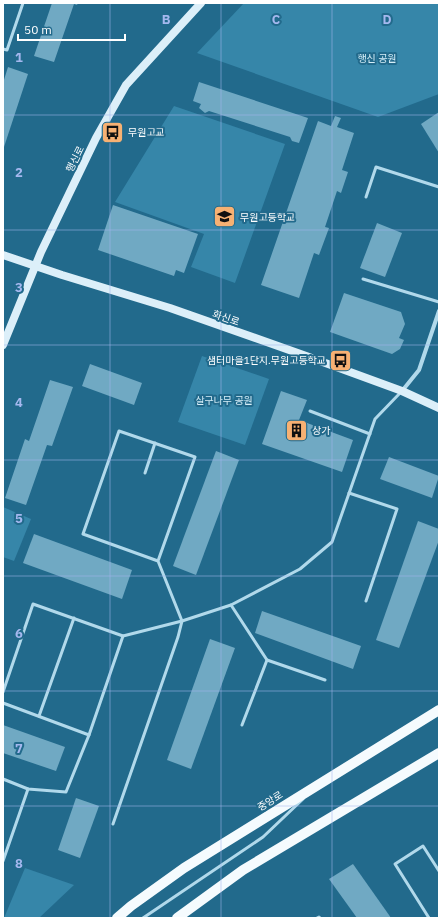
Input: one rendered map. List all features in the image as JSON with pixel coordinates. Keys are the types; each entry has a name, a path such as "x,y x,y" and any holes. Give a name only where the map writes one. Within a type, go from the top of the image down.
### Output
{"main road":[{"name":"행신로","path":"3,346 35,266 96,138 126,86 201,3"},
{"name":"화신로","path":"3,255 170,308 402,391 439,408"},
{"name":"중앙로","path":"117,918 131,906 184,868 439,710"},
{"path":"176,918 243,870 439,752"}],"street":[{"path":"402,391 419,370 439,310"}],"lane":[{"path":"3,49 7,50 23,3"},
{"path":"366,197 376,167 439,187"},
{"path":"363,279 439,302"},
{"path":"3,692 33,604 123,636 182,621 231,605 300,569 332,542 375,418 402,391"},
{"path":"310,411 370,434"},
{"path":"113,824 178,637 182,621 158,562 195,457 119,431 83,534 158,562"},
{"path":"145,474 155,443"},
{"path":"349,493 397,509 366,601"},
{"path":"231,605 267,660 324,680"},
{"path":"39,716 74,618"},
{"path":"3,779 28,789 66,792 89,735 123,636"},
{"path":"242,725 267,660"},
{"path":"3,703 89,735"},
{"path":"143,918 263,837 321,783"},
{"path":"3,861 28,789"},
{"path":"429,918 395,864 423,846 439,871"}],"green space":[{"name":"행신 공원","path":"244,3 439,3 439,94 378,117 197,53"},
{"path":"174,106 285,144 235,283 191,267 204,234 115,202"},
{"name":"살구나무 공원","path":"202,356 269,379 245,445 178,422"},
{"path":"3,507 31,519 14,561 3,557"},
{"path":"25,868 74,885 39,918 4,918"}],"building":[{"path":"52,3 78,3 77,5 74,4 54,62 34,56"},
{"path":"8,67 28,74 3,150 3,83"},
{"path":"199,82 308,118 299,143 292,141 290,137 209,111 205,113 199,108 201,104 193,101"},
{"path":"439,112 439,153 421,124"},
{"path":"335,116 341,118 337,127 354,133 342,170 348,172 341,193 337,191 325,227 329,228 319,255 314,253 299,298 261,285 318,121 331,126"},
{"path":"113,205 198,234 184,273 176,270 174,276 98,250"},
{"path":"377,223 402,233 385,277 360,268"},
{"path":"344,293 401,312 405,324 399,338 404,340 400,349 392,354 330,332"},
{"path":"90,364 142,383 134,405 82,386"},
{"path":"50,380 73,387 52,446 47,445 26,505 5,498 25,439 29,441"},
{"name":"상가","path":"281,391 307,400 299,420 353,440 342,472 262,444"},
{"path":"216,451 239,460 196,575 173,566"},
{"path":"389,457 439,476 432,498 380,479"},
{"path":"418,521 439,529 439,540 399,648 376,640"},
{"path":"34,534 132,570 122,599 23,563"},
{"path":"262,611 361,646 353,669 255,633"},
{"path":"210,639 235,648 191,769 167,760"},
{"path":"3,725 65,747 56,771 3,753"},
{"path":"76,798 99,806 80,858 58,850"},
{"path":"353,864 391,918 357,918 329,879"}],"place":[{"name":"무원고교","path":"112,132"},
{"name":"무원고등학교","path":"224,217"},
{"name":"샘터마을1단지.무원고등학교","path":"341,360"},
{"name":"상가","path":"297,430"}]}
